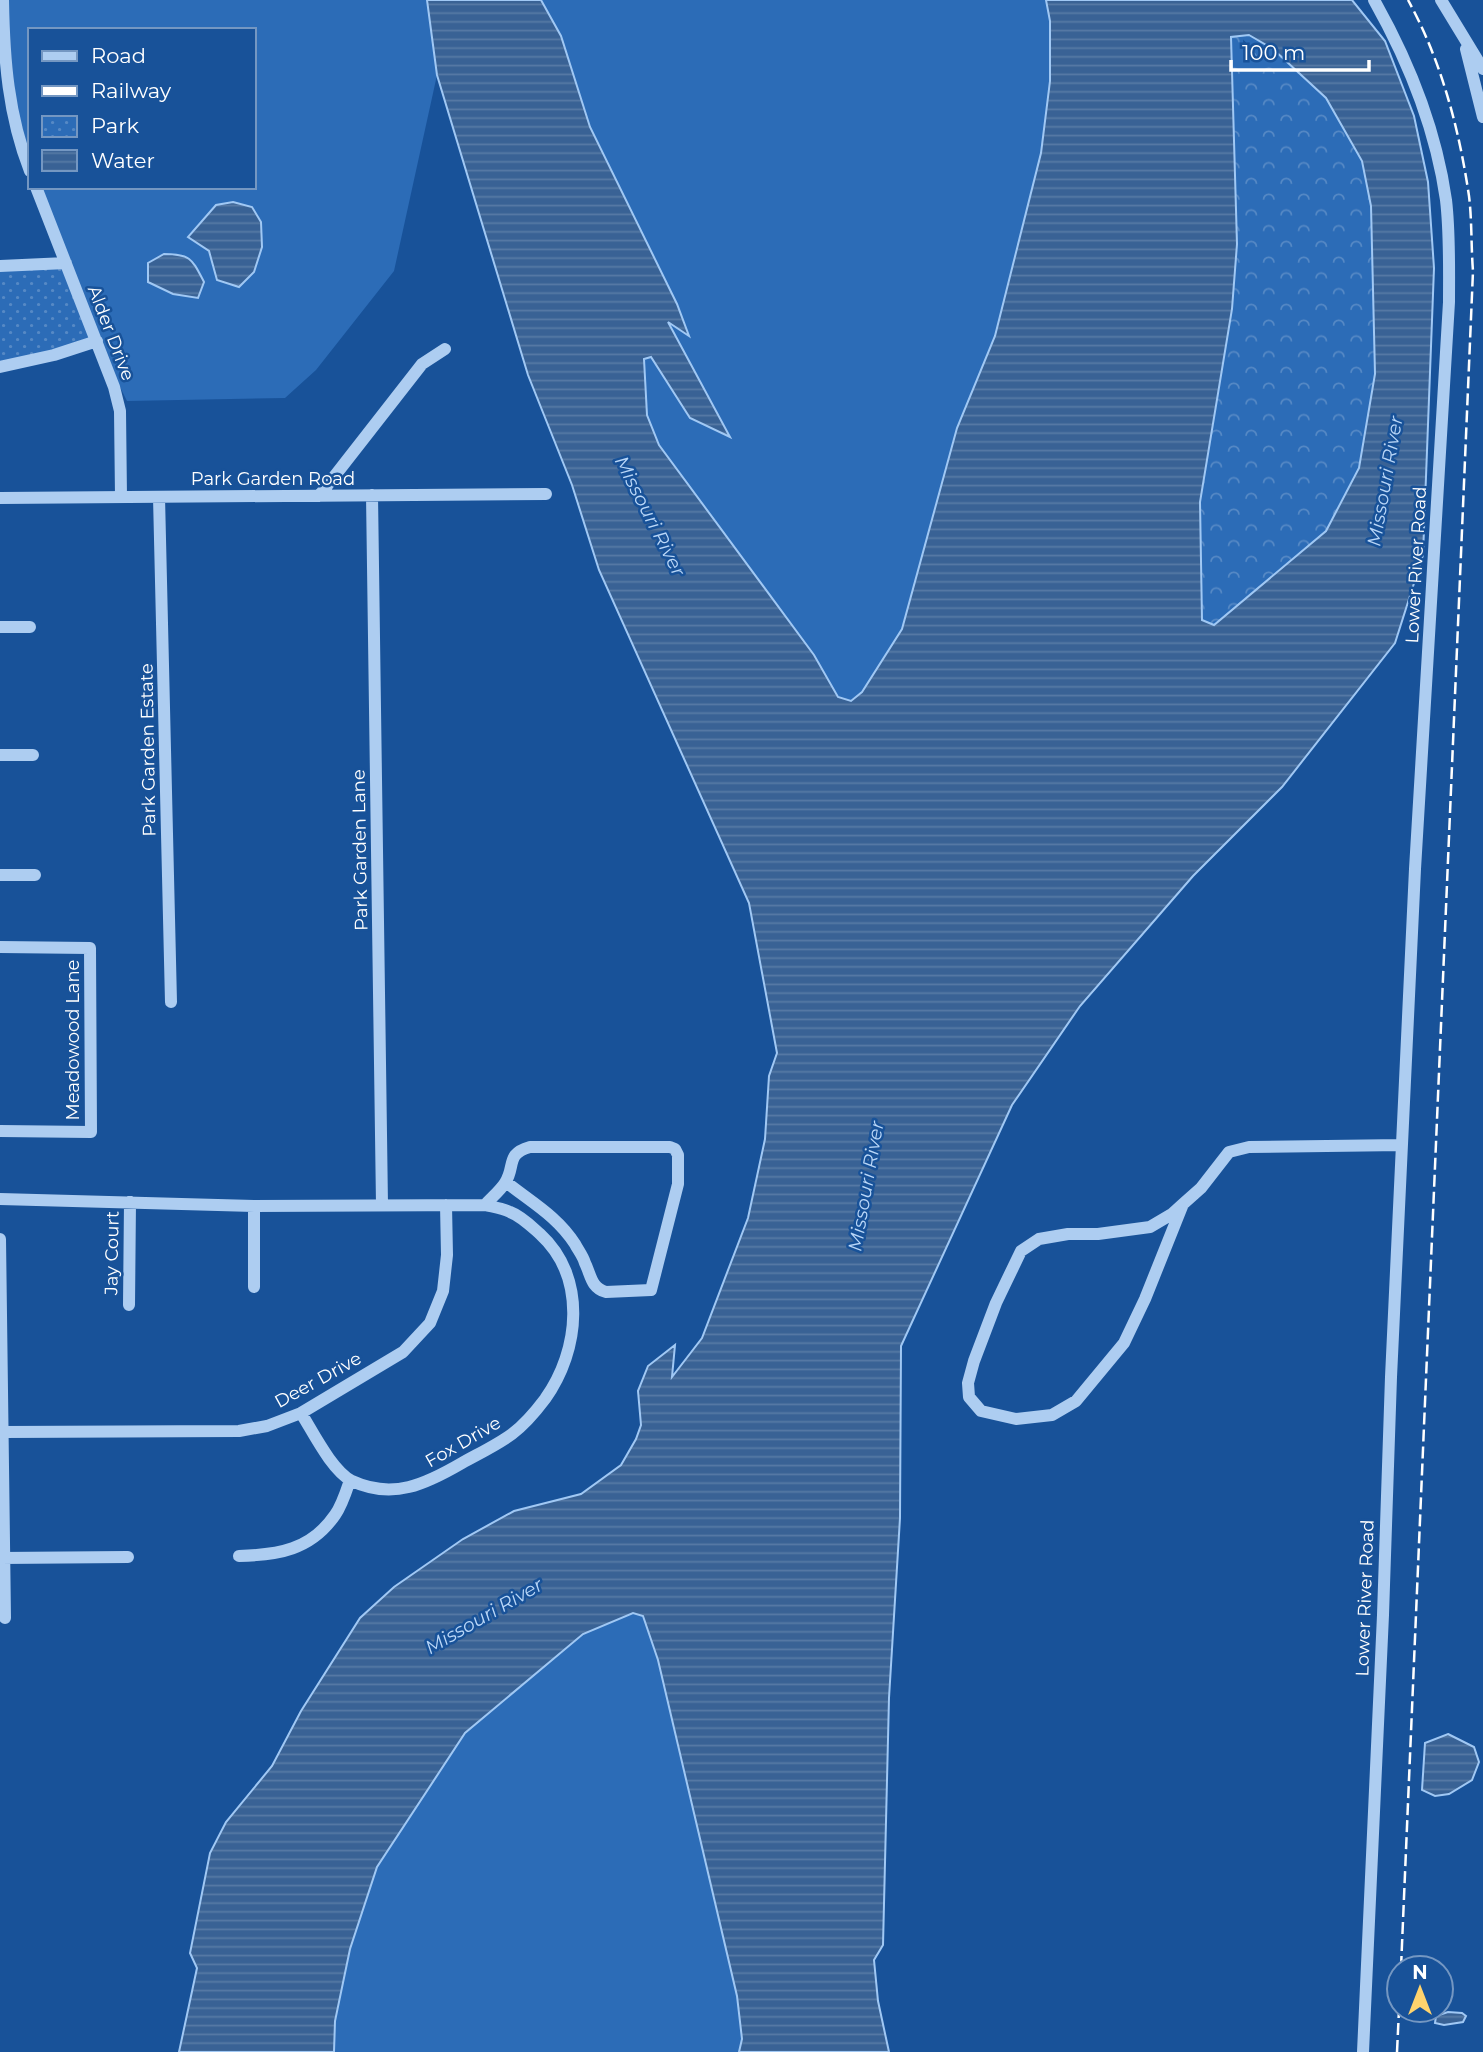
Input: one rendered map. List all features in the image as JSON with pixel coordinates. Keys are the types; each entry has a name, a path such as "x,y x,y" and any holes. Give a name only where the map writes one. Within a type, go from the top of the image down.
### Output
{"street":[{"path":"3,0 12,116 28,165"},
{"name":"Lower River Road","path":"1363,2052 1415,869 1449,302 1449,235 1446,200 1438,163 1419,95 1390,28 1374,0"},
{"path":"1441,0 1483,69"},
{"path":"1465,41 1482,110"},
{"name":"Alder Drive","path":"37,189 114,387 120,411 121,497"},
{"path":"0,266 66,263"},
{"path":"0,367 54,355 97,341"},
{"path":"319,496 422,365 445,349"},
{"name":"Park Garden Road","path":"0,498 546,494"},
{"name":"Park Garden Lane","path":"372,495 383,1205"},
{"name":"Park Garden Estate","path":"159,497 172,1002"},
{"path":"0,627 30,627"},
{"path":"0,755 33,755"},
{"path":"0,875 35,875"},
{"name":"Meadowood Lane","path":"0,947 90,947 91,1105 91,1132 0,1132"},
{"path":"1184,1204 1146,1299 1124,1343 1076,1401 1052,1415 1016,1419 981,1411 969,1397 968,1383 974,1361 996,1303 1021,1251 1039,1239 1150,1227 1172,1214 1201,1188 1229,1152 1249,1147 1402,1145"},
{"path":"485,1205 506,1182 514,1155 521,1149 675,1149 678,1155 678,1184 651,1290 599,1290 579,1251 559,1222 506,1182"},
{"name":"Fox Drive","path":"0,1199 254,1206 485,1205 512,1212 529,1224 552,1245 566,1270 572,1291 574,1315 570,1341 560,1372 545,1398 514,1433 432,1480 404,1489 380,1489 350,1480"},
{"name":"Jay Court","path":"129,1305 130,1202"},
{"name":"Deer Drive","path":"3,1432 240,1431 267,1426 301,1413 403,1352 430,1323 443,1291 447,1255 446,1205"},
{"path":"254,1206 254,1287"},
{"path":"0,1239 2,1558 5,1618"},
{"path":"239,1556 268,1555 296,1549 321,1533 336,1514 350,1480 334,1465 301,1413"},
{"path":"2,1558 128,1557"}],"green space":[{"path":"3,0 427,0 437,75 394,271 316,370 285,398 127,401 97,341 37,189 256,189 256,28 28,28 28,166 22,151"},
{"path":"541,0 1046,0 1050,21 1050,81 1041,153 995,336 957,428 902,630 862,692 851,701 838,697 814,655 659,445 647,415 644,358 651,357 690,418 667,320 688,335 677,304 590,127 561,36"},
{"path":"1249,35 1273,49 1326,98 1362,161 1371,206 1375,374 1359,468 1326,531 1214,625 1202,620 1200,502 1232,309 1237,244 1231,36"},
{"path":"66,263 97,341 0,367 0,266"},
{"path":"633,1613 643,1616 658,1660 737,1996 742,2039 739,2052 334,2052 335,2021 350,1949 377,1867 465,1733 583,1634"}],"water":[{"name":"Missouri River","path":"427,0 541,0 561,36 590,127 677,304 689,336 668,322 730,437 690,418 651,357 644,359 647,415 659,445 814,655 838,697 851,701 862,692 902,629 957,428 995,336 1041,153 1050,81 1050,21 1046,0 1352,0 1385,41 1414,116 1428,182 1434,268 1423,555 1395,643 1282,787 1193,876 1080,1006 1012,1105 901,1346 900,1518 889,1698 883,1945 874,1960 878,2001 889,2052 739,2052 742,2039 737,1996 658,1660 643,1616 633,1613 583,1634 465,1733 377,1867 350,1949 335,2021 334,2052 179,2052 197,1968 190,1953 210,1853 226,1822 272,1766 301,1711 360,1618 394,1587 463,1539 514,1511 581,1494 621,1465 641,1425 638,1391 648,1366 675,1345 672,1377 702,1338 748,1218 765,1139 769,1076 777,1053 749,903 599,570 572,485 528,375 437,75","holes":["1249,35 1273,49 1326,98 1362,161 1371,206 1375,374 1359,468 1326,531 1214,625 1202,620 1200,502 1232,309 1237,244 1231,37"]},
{"path":"233,202 252,207 261,222 262,247 254,272 239,287 217,280 209,251 188,237 216,205"},
{"path":"164,254 190,259 204,282 198,298 173,294 148,282 148,263"},
{"path":"1448,1734 1474,1747 1479,1762 1472,1780 1449,1794 1435,1796 1422,1790 1425,1743"},
{"path":"1455,2012 1466,2016 1463,2022 1455,2023"}],"railway":[{"path":"1402,1954 1473,271 1471,214 1460,145 1439,70 1408,0"},
{"path":"1397,2052 1398,2024"}]}
